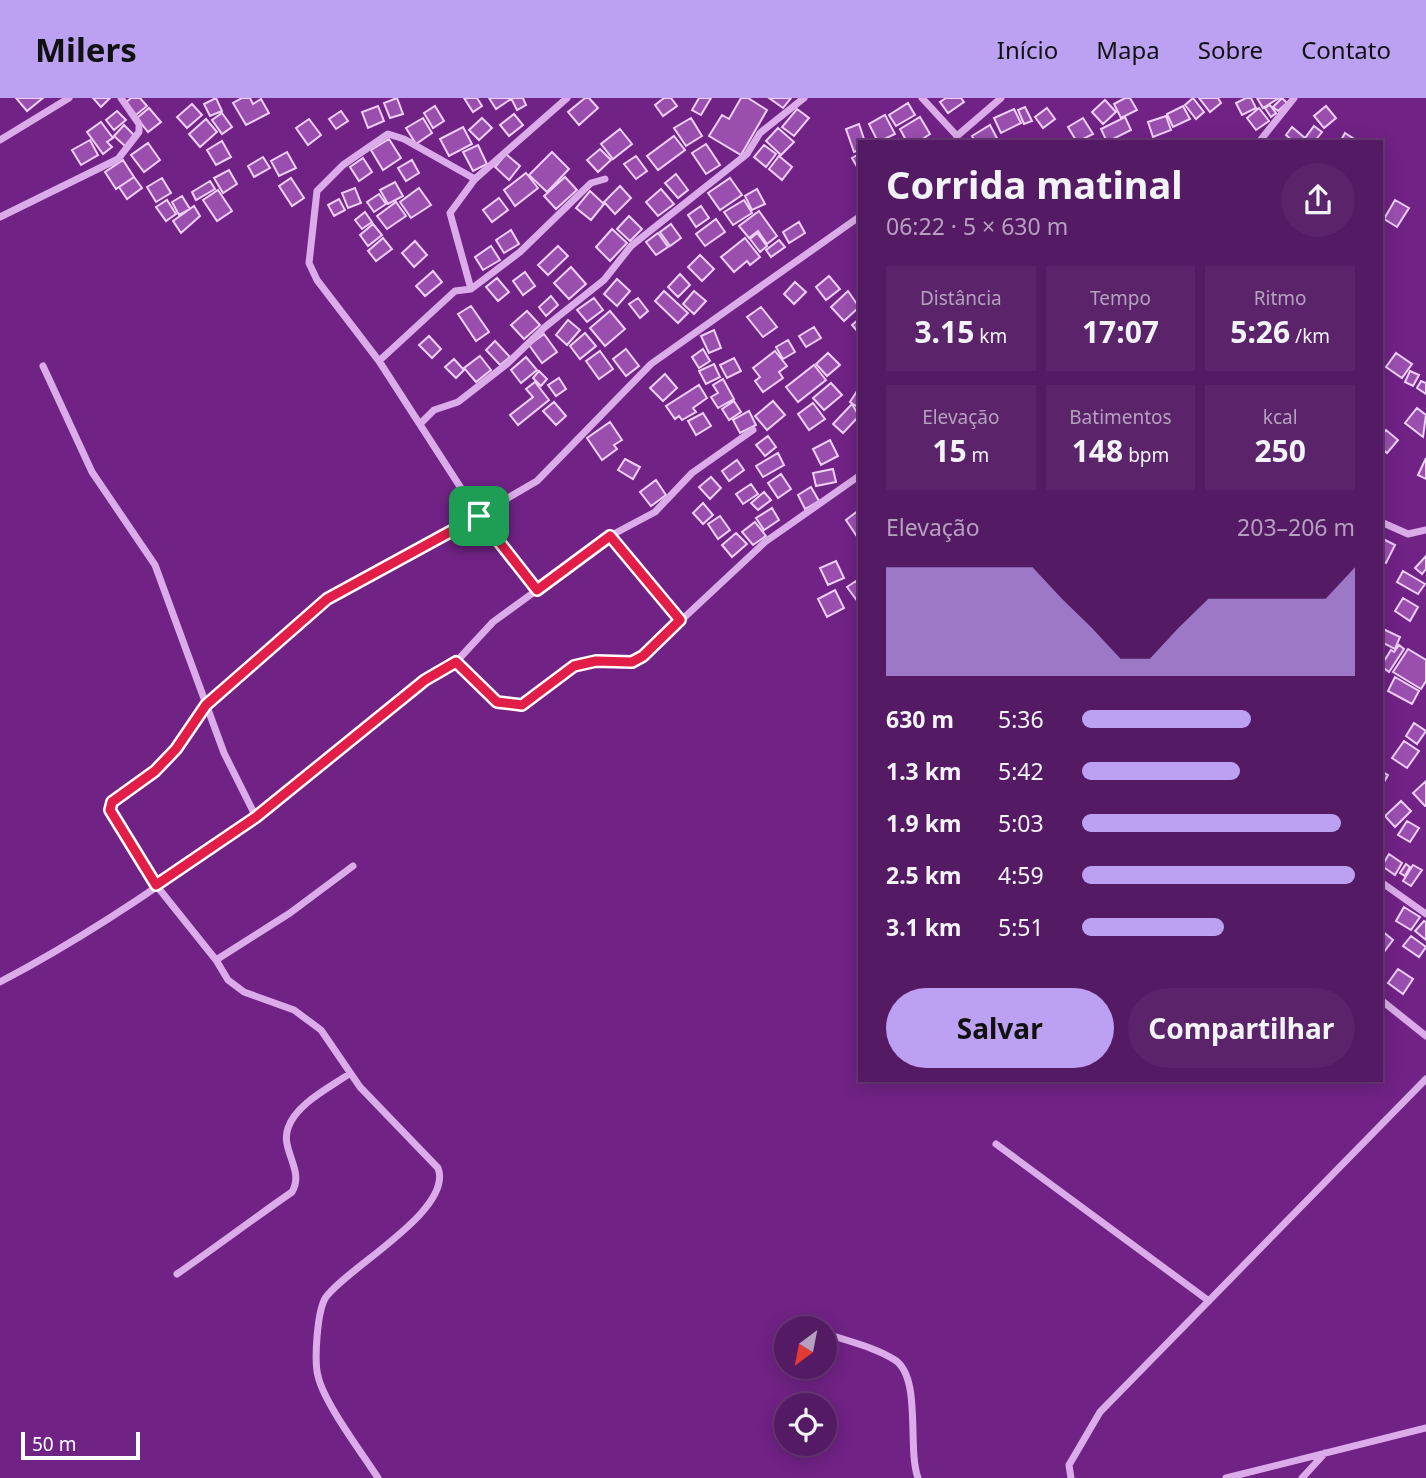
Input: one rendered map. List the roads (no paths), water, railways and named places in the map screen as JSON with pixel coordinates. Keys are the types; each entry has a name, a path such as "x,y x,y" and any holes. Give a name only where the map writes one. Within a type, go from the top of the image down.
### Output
{"street":[{"path":"0,141 68,98"},
{"path":"0,217 118,159 139,132 139,124 121,98"},
{"path":"471,289 450,214 475,179 567,98"},
{"path":"420,424 434,410 458,402 508,363 545,327 604,280 631,246 747,154 760,133 804,98"},
{"path":"922,98 957,139 1001,98"},
{"path":"1261,140 1294,98"},
{"path":"475,179 404,139 388,134 342,165 317,191 309,263 317,280 379,361 479,516 537,590"},
{"path":"379,361 446,298 455,291 471,289 520,252 591,183 605,178"},
{"path":"378,1478 319,1380 317,1352 321,1309 327,1296 405,1229 435,1195 441,1181 438,1168 349,1074 321,1030 306,1017 233,985 156,885 110,805 155,771 176,749 206,705 327,599 479,516 537,481 651,364 858,219"},
{"path":"43,366 92,472 156,565 224,753 256,817"},
{"path":"0,982 156,885 256,817 425,680 456,662 493,622 610,536 655,512 692,473 753,430"},
{"path":"456,662 497,702 522,705 574,666 596,661 632,662 643,656 765,542 858,477"},
{"path":"1383,523 1408,534 1426,530"},
{"path":"610,536 680,620"},
{"path":"216,960 290,913 353,866"},
{"path":"1383,883 1426,914"},
{"path":"1383,1002 1426,1037"},
{"path":"177,1275 235,1234 256,1214 292,1192 297,1174 287,1141 289,1126 310,1102 349,1074"},
{"path":"1071,1478 1069,1465 1100,1412 1426,1079"},
{"path":"996,1144 1209,1301"},
{"path":"837,1338 888,1356 904,1367 911,1388 913,1465 918,1478"},
{"path":"1226,1478 1426,1427"},
{"path":"1302,1478 1326,1452"}]}
